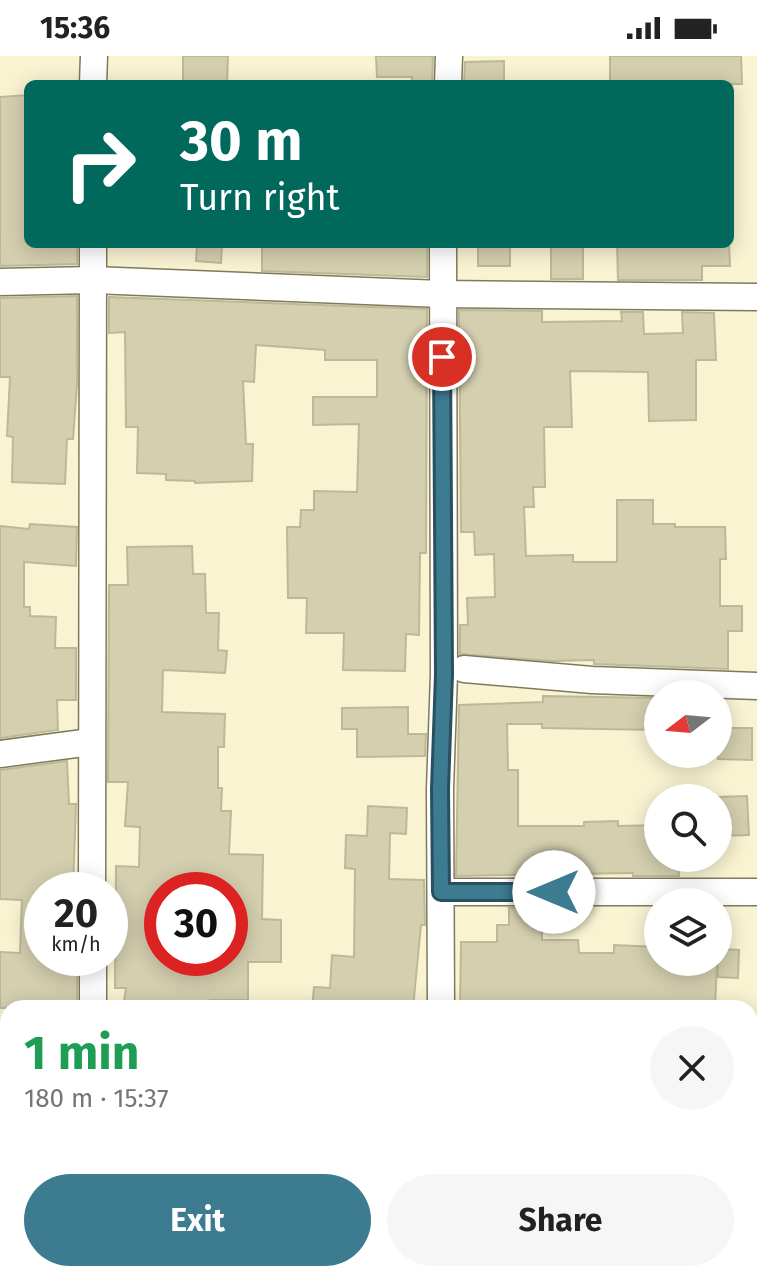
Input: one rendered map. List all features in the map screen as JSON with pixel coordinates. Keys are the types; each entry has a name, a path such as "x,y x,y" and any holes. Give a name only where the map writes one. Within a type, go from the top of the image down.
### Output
{"street":[{"path":"93,80 94,56"},
{"path":"448,80 449,56"},
{"path":"92,872 93,248"},
{"path":"441,1000 443,248"},
{"path":"0,282 93,280 441,294 757,297"},
{"path":"464,669 592,680 757,686"},
{"path":"0,754 91,742"},
{"path":"441,892 757,892"},
{"path":"93,976 93,1000"}],"building":[{"path":"183,56 228,56 227,80 183,80"},
{"path":"376,56 433,56 432,80 377,77"},
{"path":"610,56 741,56 742,84 734,84 734,80 610,80"},
{"path":"504,61 504,80 464,80 465,62"},
{"path":"24,95 24,248 77,248 77,264 0,266 0,97"},
{"path":"197,248 222,248 221,263 196,261"},
{"path":"262,248 427,248 427,277 262,271"},
{"path":"478,248 510,248 510,266 478,266"},
{"path":"551,248 583,248 583,279 551,279"},
{"path":"617,248 729,248 730,266 702,266 702,280 618,280"},
{"path":"77,296 77,384 73,439 67,439 65,484 12,482 13,437 7,436 10,377 0,377 0,298"},
{"path":"109,297 427,309 426,553 420,553 419,635 406,634 405,671 343,670 344,633 306,633 307,598 288,598 287,527 300,527 301,510 314,510 314,491 357,492 359,424 313,425 313,397 377,397 377,360 325,360 325,350 256,345 254,382 243,381 246,444 253,444 252,481 195,483 166,480 166,474 137,473 138,427 126,427 125,332 109,333"},
{"path":"459,310 542,311 542,322 622,321 621,312 643,312 644,334 683,333 682,312 714,313 716,360 696,360 696,420 649,421 648,372 570,371 572,427 544,427 545,487 533,487 534,507 524,507 526,556 573,555 573,562 617,562 617,500 653,500 653,524 725,527 726,559 720,559 720,606 742,606 742,631 728,631 728,669 594,664 594,660 552,661 460,654 460,625 468,625 467,598 495,597 494,554 475,555 474,532 461,532"},
{"path":"30,524 77,527 76,566 24,562 24,607 30,607 30,616 56,617 55,648 76,648 76,700 57,700 58,730 0,738 0,526 29,529"},
{"path":"192,546 193,574 205,574 206,613 219,613 218,650 227,651 225,673 163,670 162,712 225,714 224,747 218,747 218,788 222,788 221,811 231,811 229,854 263,855 262,919 281,920 281,962 248,962 248,872 144,872 144,976 248,976 248,1000 124,1000 126,988 115,988 115,976 128,976 128,872 116,872 116,866 139,867 140,827 125,826 128,782 108,782 109,585 128,585 127,547"},
{"path":"543,696 644,698 644,730 542,728 542,724 507,724 508,770 518,770 518,826 584,826 584,822 618,821 618,826 644,825 644,872 679,872 679,876 633,876 633,873 456,876 459,705 543,702"},
{"path":"408,707 408,734 426,734 425,756 357,757 357,729 342,729 342,708"},
{"path":"732,728 752,728 752,760 732,759"},
{"path":"67,761 69,804 76,804 74,872 24,872 24,976 77,976 77,1000 0,1000 0,952 20,953 22,900 0,899 0,770"},
{"path":"747,796 749,835 732,836 732,797"},
{"path":"368,806 407,808 406,834 390,833 389,879 424,880 425,925 421,925 414,1000 313,1000 314,987 330,988 332,955 354,957 355,869 345,868 346,835 367,836"},
{"path":"509,908 542,908 542,940 578,940 579,953 614,953 614,945 644,946 644,976 716,976 715,1000 460,1000 461,942 497,942 497,925 509,925"},
{"path":"732,950 739,950 738,978 718,977 732,976"}],"route":[{"path":"442,357 444,674 440,789 441,892 554,892"}]}
